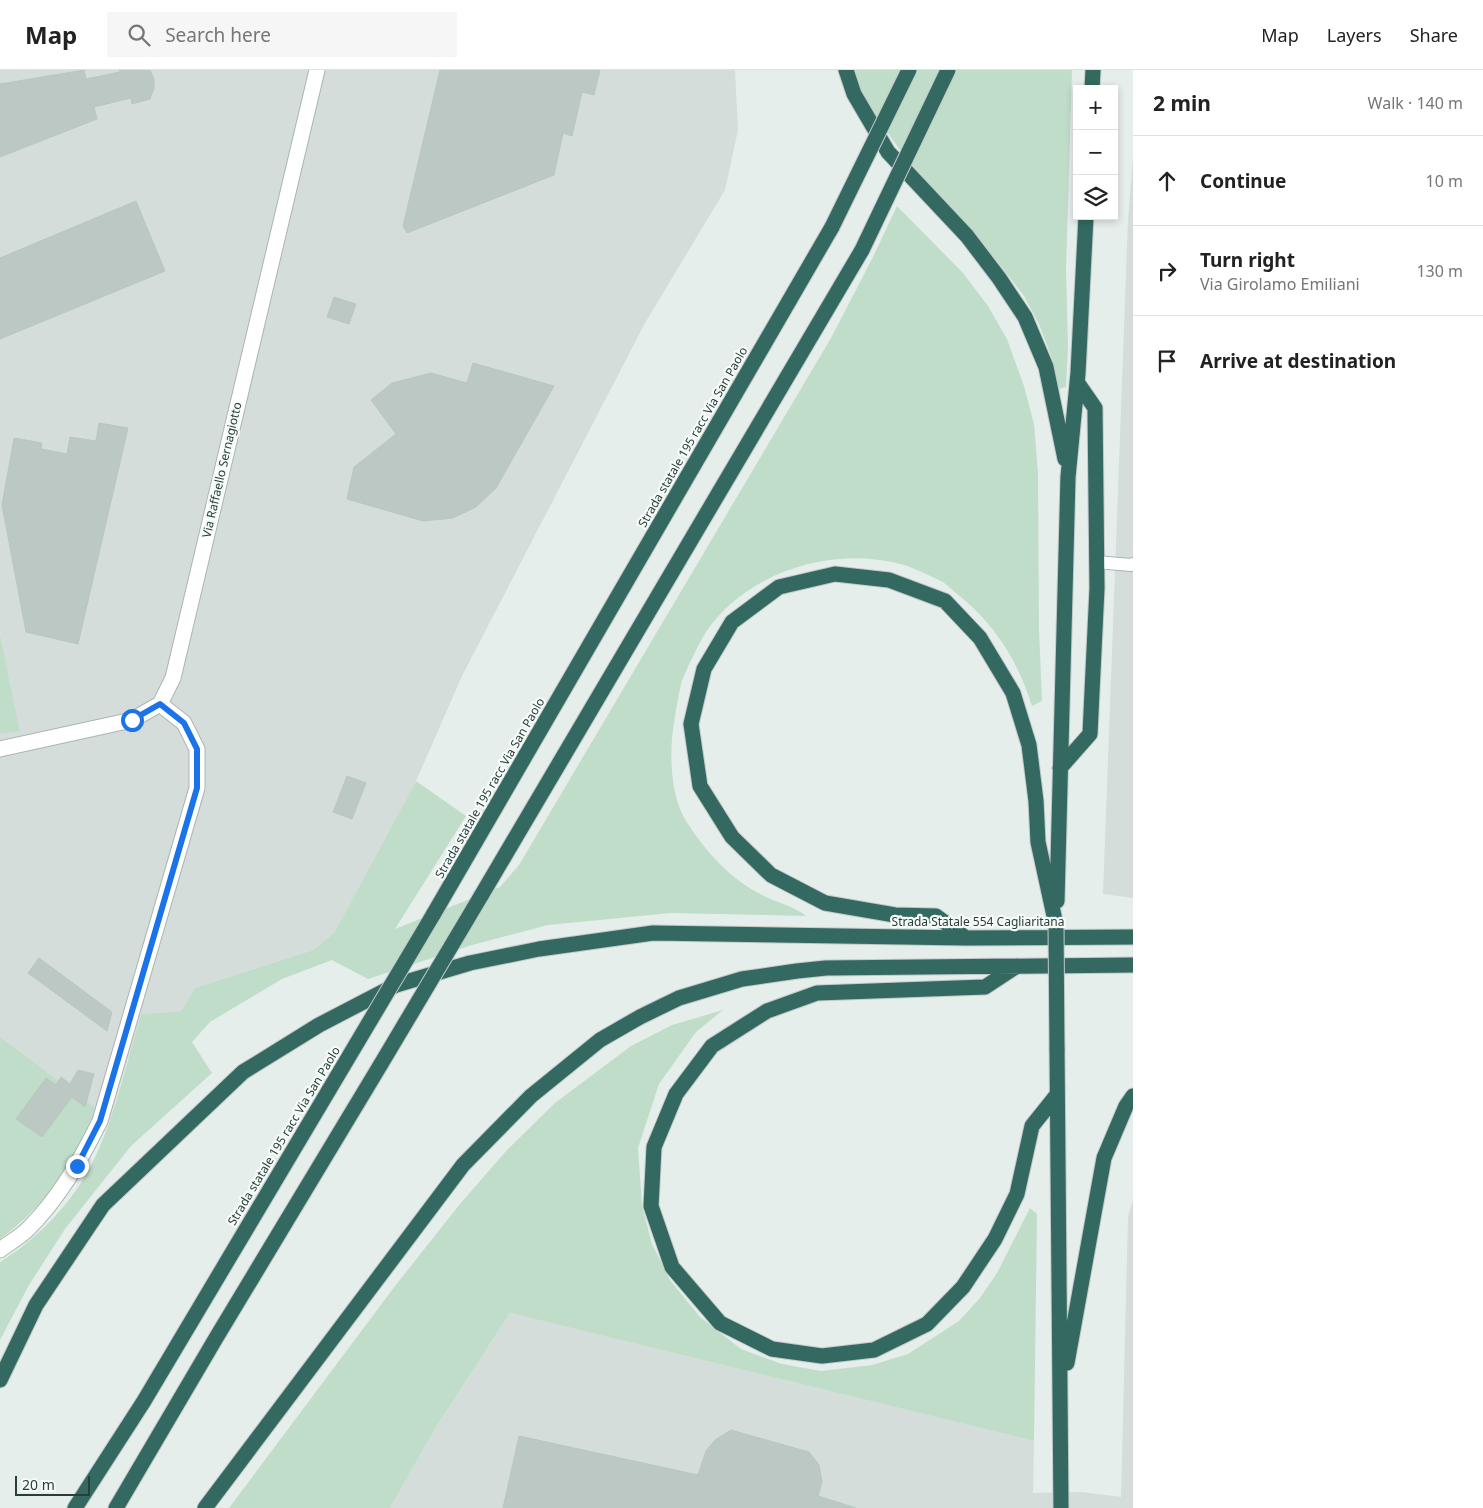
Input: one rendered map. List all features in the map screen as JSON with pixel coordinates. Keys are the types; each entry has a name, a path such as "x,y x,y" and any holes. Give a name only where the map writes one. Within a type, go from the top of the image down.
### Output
{"highway":[{"path":"846,70 854,94 888,152 968,236 1025,317 1046,367 1068,477"},
{"name":"Strada statale 195 racc Via San Paolo","path":"75,1508 149,1392 433,915 832,227 909,70"},
{"path":"116,1508 481,896 862,250 948,70"},
{"path":"1092,85 1093,70"},
{"path":"1061,1508 1056,925 1068,477 1077,382 1086,220"},
{"path":"1060,768 1090,734 1096,562 1095,408 1077,382"},
{"path":"966,938 936,916 895,915 825,903 771,876 732,837 700,786 691,724 704,669 732,622 779,587 835,574 889,580 944,601 980,638 1013,693 1030,745 1038,842 1056,925"},
{"name":"Strada Statale 554 Cagliaritana","path":"0,1380 36,1305 103,1205 243,1072 319,1025 396,985 470,963 539,948 653,933 966,938 1133,937"},
{"path":"205,1508 463,1165 531,1096 600,1040 640,1017 680,998 742,979 796,970 826,968 1133,965"},
{"path":"1017,966 984,987 817,993 767,1011 712,1046 676,1094 654,1147 651,1206 672,1267 720,1323 772,1349 822,1356 874,1350 927,1324 963,1287 995,1239 1017,1194 1032,1126 1056,1096"},
{"path":"1061,1396 1104,1158 1126,1106 1133,1096"}],"street":[{"name":"Via Raffaello Sernagiotto","path":"160,704 173,678 317,70"},
{"path":"0,749 132,720 160,704 184,723 197,749 197,788 100,1121 77,1166 52,1202 26,1230 0,1250"}],"lane":[{"path":"1096,562 1132,566"}],"shaded area":[{"path":"0,70 735,70 738,130 725,190 645,323 462,676 416,781 334,933 313,950 195,988 181,1011 141,1014 110,1120 0,1037 0,734 20,731 0,634"},
{"path":"1133,157 1133,898 1103,894 1128,220"},
{"path":"1133,1199 1133,1508 390,1508 436,1427 510,1313 1034,1441 1033,1493 1082,1492 1121,1497 1128,1217"}],"green space":[{"path":"852,70 1072,70 1066,270 1068,346 1066,387 1059,389 1050,353 1039,324 1024,296 997,261 921,179 864,100"},
{"path":"897,206 963,273 988,306 1007,339 1024,386 1034,424 1038,473 1039,629 1042,701 1032,706 1020,675 1005,646 974,608 943,582 904,565 877,560 849,558 822,561 794,568 769,579 745,593 724,611 706,632 681,684 672,734 671,760 674,786 686,821 702,844 720,864 752,889 806,916 671,913 548,925 472,945 368,979 332,960 282,979 210,1022 192,1042 212,1073 131,1146 65,1229 29,1285 0,1340 0,1262 13,1254 49,1223 70,1199 87,1173 112,1116 141,1014 181,1011 195,988 313,950 334,933 416,781 466,816 395,929 500,887 519,865 831,338"},
{"path":"0,634 20,731 0,734"},
{"path":"723,1010 696,1032 659,1084 638,1148 642,1206 652,1244 670,1280 700,1317 741,1349 782,1364 821,1371 872,1365 908,1354 959,1321 980,1298 997,1273 1030,1208 1037,1214 1034,1441 510,1313 436,1427 390,1508 229,1508 395,1286 460,1204 507,1150 555,1103 631,1046 672,1025"},
{"path":"0,1037 95,1108 80,1146 58,1181 31,1213 0,1239"}],"building":[{"path":"84,70 86,79 120,72 119,70 150,70 154,79 154,88 150,99 132,104 131,98 94,107 97,119 0,157 0,84"},
{"path":"440,70 600,70 594,95 582,92 572,136 563,133 554,175 407,233 403,226"},
{"path":"136,201 165,271 0,339 0,258"},
{"path":"334,297 356,304 349,324 327,317"},
{"path":"473,363 554,386 496,488 476,507 453,518 423,521 347,499 354,467 396,434 371,400 392,383 431,373 467,383"},
{"path":"99,423 128,428 78,644 26,632 2,505 14,438 42,443 41,449 67,454 70,437 96,441"},
{"path":"347,776 366,783 352,819 333,812"},
{"path":"39,958 112,1012 107,1031 28,973"},
{"path":"78,1070 94,1074 85,1107 72,1097 42,1137 16,1119 46,1078 56,1085 61,1077 70,1084"},
{"path":"731,1430 809,1452 819,1465 822,1482 818,1496 856,1508 503,1508 519,1436 698,1475 706,1451 715,1440"}],"route":[{"path":"77,1166 100,1121 197,788 197,749 184,723 160,704 132,720"}]}
